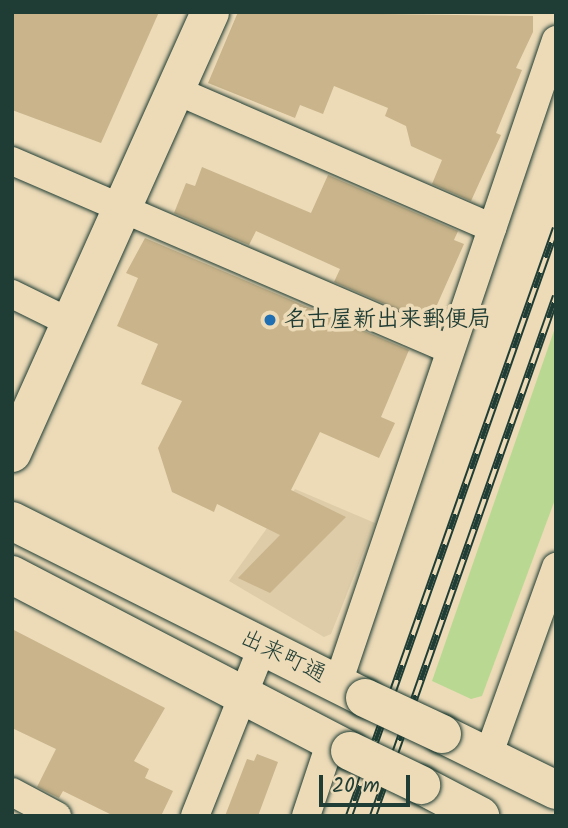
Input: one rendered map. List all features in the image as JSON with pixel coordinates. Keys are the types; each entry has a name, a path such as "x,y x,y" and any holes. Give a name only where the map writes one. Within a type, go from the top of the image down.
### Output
{"main road":[{"path":"12,453 210,12"},
{"name":"出来町通","path":"12,521 262,648 556,790"},
{"path":"12,575 243,692 469,813"}],"street":[{"path":"352,690 450,350 556,40"},
{"path":"175,90 492,228"},
{"path":"12,161 450,350"},
{"path":"12,293 71,323"},
{"path":"488,756 556,567"},
{"path":"195,816 262,648"},
{"path":"306,816 341,746"},
{"path":"12,792 57,816"}],"shaded area":[{"path":"295,489 375,523 331,634 324,637 229,581"}],"green space":[{"path":"556,325 556,497 482,696 471,699 432,681"}],"building":[{"path":"12,12 159,12 101,143 12,110"},
{"path":"238,12 533,16 533,32 516,68 522,70 496,133 501,135 471,201 432,184 442,160 411,146 406,126 385,116 388,108 334,86 323,114 300,105 295,118 208,83"},
{"path":"202,167 311,213 328,175 458,231 454,240 464,244 429,323 334,282 340,269 256,231 249,245 174,213 186,183 195,186"},
{"path":"145,238 409,350 381,417 395,423 379,458 320,432 291,490 346,517 270,593 238,578 280,535 217,504 214,512 172,492 158,448 182,401 141,384 158,344 117,326 138,278 126,273"},
{"path":"12,629 165,708 134,761 149,769 145,778 173,791 161,816 114,816 63,791 59,798 37,787 56,749 12,728"},
{"path":"257,754 278,762 258,816 225,816 247,759 254,761"}],"railway":[{"path":"349,816 556,228"},
{"path":"373,816 556,296"}],"place":[{"name":"名古屋新出来郵便局","path":"270,320"}]}
